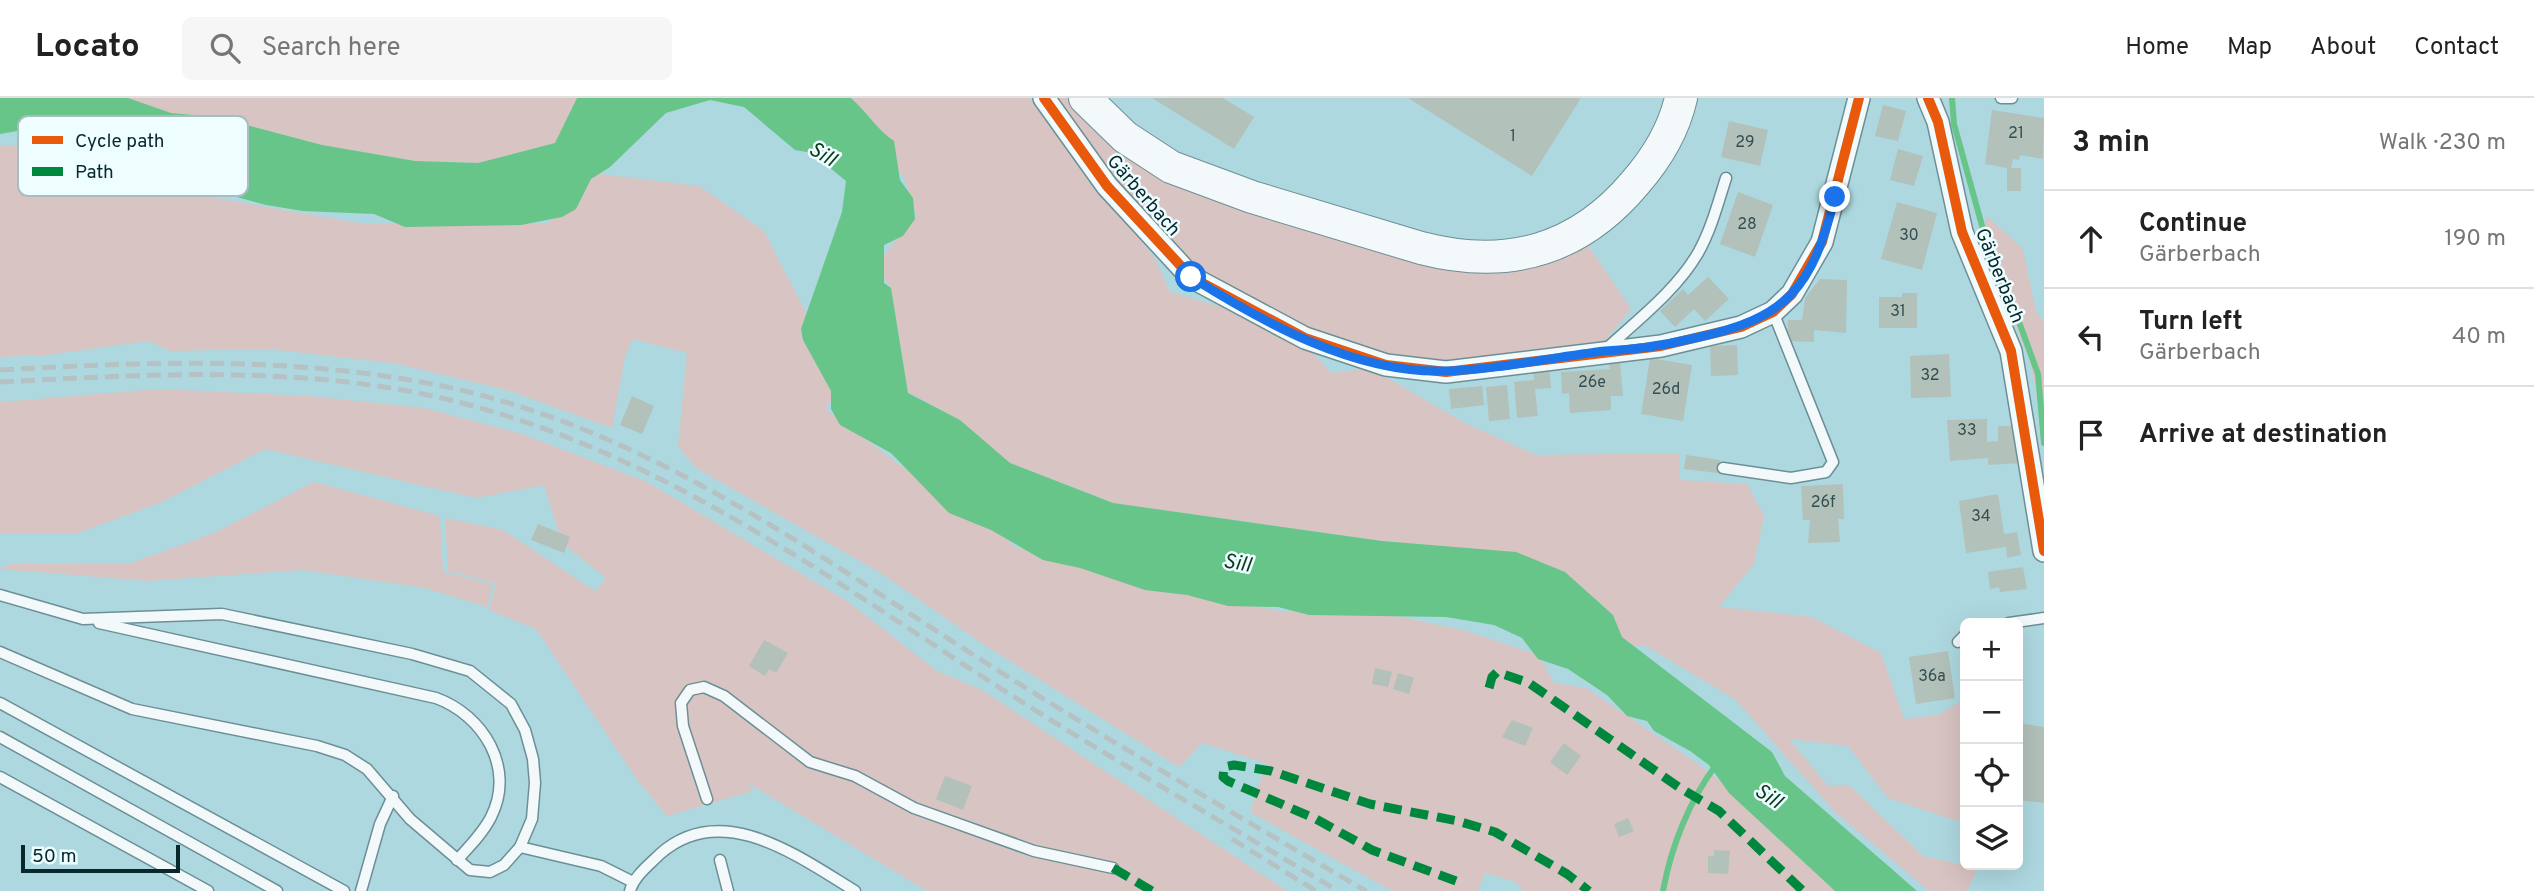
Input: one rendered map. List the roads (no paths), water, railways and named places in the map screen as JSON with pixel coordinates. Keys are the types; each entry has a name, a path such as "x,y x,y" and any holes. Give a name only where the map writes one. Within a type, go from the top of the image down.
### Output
{"main road":[{"path":"1085,98 1107,122 1137,146 1171,167 1201,180 1432,251 1494,257 1543,248 1592,225 1644,173 1665,140 1681,98"}],"street":[{"name":"Gärberbach","path":"1044,98 1107,186 1191,277 1305,338 1386,365 1446,372 1661,346 1719,333 1773,312 1791,294 1822,242 1859,98"},
{"name":"Gärberbach","path":"1928,98 1938,122 1962,232 2011,351 2044,551"}],"lane":[{"path":"2001,98 2012,98"},
{"path":"1605,351 1678,280 1697,254 1711,226 1726,178"},
{"path":"1723,468 1791,478 1826,472 1833,462 1773,312"},
{"path":"0,595 83,620 436,698 458,707 483,731 494,753 499,780 492,815 457,860"},
{"path":"0,652 132,709 335,751 367,769 393,796 410,819 470,870 490,872 504,865 520,847 532,819 535,801 530,744 511,704 470,671 412,654 222,614 83,620"},
{"path":"2023,621 2044,618"},
{"path":"706,799 683,726 681,704 690,690 704,687 724,696 810,762 855,776 914,808 1009,842 1113,868"},
{"path":"0,703 344,891"},
{"path":"0,737 277,891"},
{"path":"0,777 208,891"},
{"path":"362,891 380,824 393,796"},
{"path":"520,847 601,866 631,887 675,844 701,833 720,830 751,836 777,846 855,891"},
{"path":"720,860 728,891"}],"water":[{"path":"0,98 128,98 171,113 205,116 18,116 18,131 0,134"},
{"name":"Sill","path":"577,98 851,98 894,141 900,180 913,198 915,219 903,236 884,245 884,283 891,288 908,393 960,420 1010,463 1113,503 1382,541 1516,552 1565,572 1613,615 1622,637 1772,752 1785,776 1917,891 1835,891 1729,793 1709,765 1654,731 1647,721 1627,716 1607,695 1568,669 1538,659 1522,638 1494,625 1446,617 1309,615 1278,607 1228,606 1187,595 1145,590 1080,568 1043,560 991,530 949,513 891,453 840,425 831,409 831,391 803,340 801,329 842,212 846,181 812,153 795,150 744,107 710,100 666,113 610,167 591,179 576,209 562,217 521,225 405,227 374,214 303,211 233,196 248,196 248,125 322,145 415,161 478,163 555,143"}],"waterway":[{"path":"1952,98 1954,124 1992,262 2018,319 2038,374 2044,443"},
{"path":"1663,891 1682,825 1697,794 1716,765"}],"railway":[{"path":"0,370 178,363 356,372 473,393 541,414 607,439 671,469 733,503 1069,715 1366,891"},
{"path":"0,382 155,375 310,378 413,392 502,414 586,445 666,482 744,524 1046,717 1338,891"},
{"path":"1232,839 1316,891"}]}
